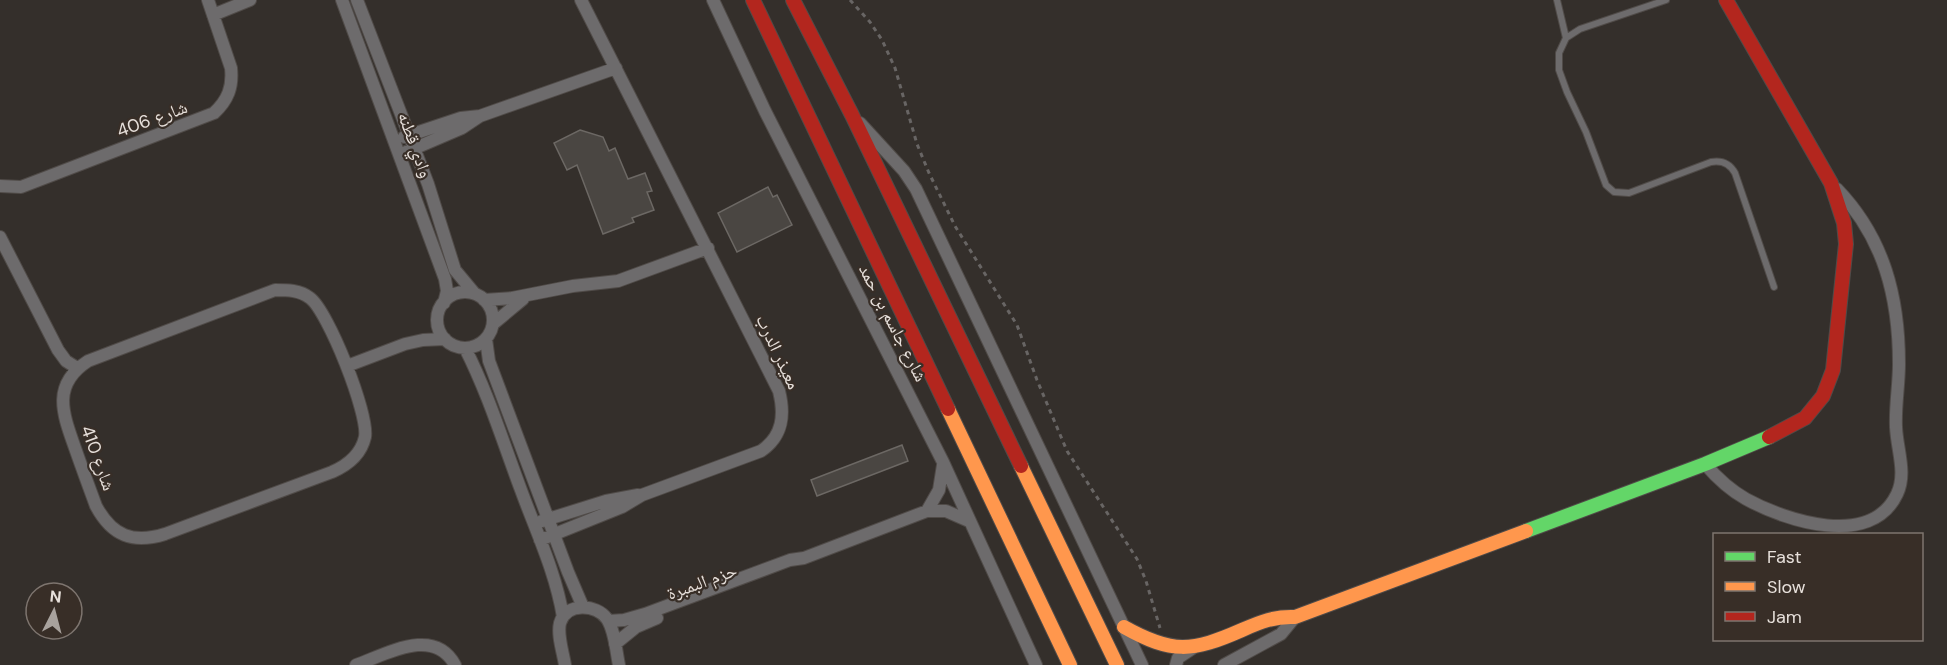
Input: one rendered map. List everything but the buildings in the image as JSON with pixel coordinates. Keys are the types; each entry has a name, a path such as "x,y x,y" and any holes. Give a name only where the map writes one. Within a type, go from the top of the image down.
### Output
{"main road":[{"name":"شارع جاسم بن حمد","path":"753,0 1070,665"},
{"path":"794,0 852,115 1117,665"},
{"path":"1124,627 1141,638 1161,646 1193,648 1213,643 1272,617 1295,616 1705,464 1794,426 1815,408 1829,384 1833,370 1846,244 1842,213 1831,183 1726,0"}],"street":[{"name":"شارع 406","path":"0,186 21,187 214,113 230,93 232,76 208,0"},
{"path":"213,15 250,0"},
{"name":"وادي قطنه","path":"342,0 445,279 447,291 444,303"},
{"name":"وادي قطنه","path":"357,0 428,184 455,270 480,297"},
{"name":"معيذر الدرب","path":"540,540 616,510 642,495 761,451 777,436 781,426 783,406 779,390 581,0"},
{"name":"شارع جاسم بن حمد","path":"713,0 765,111 943,462 1036,665"},
{"path":"395,140 461,118 480,116 616,69"},
{"path":"852,115 897,162 916,189 1142,665"},
{"path":"400,154 462,128 480,116"},
{"path":"1705,464 1723,483 1745,499 1788,517 1821,524 1855,526 1865,523 1883,512 1896,495 1900,486 1902,467 1896,428 1899,346 1889,280 1873,237 1847,200 1831,183"},
{"path":"0,237 58,350 66,361 76,368"},
{"path":"486,339 472,347 465,348 454,346 445,339 438,323 440,309 448,298 461,293 480,297 526,296 573,286 618,281 708,248"},
{"name":"شارع 410","path":"275,290 288,290 310,298 319,308 347,366 366,426 363,443 353,459 344,467 332,472 152,538 138,539 124,536 103,519 96,506 64,417 64,390 68,378 76,368 88,361 275,290"},
{"path":"526,296 493,324 486,339 489,361 568,573 583,607"},
{"path":"480,297 492,311 493,324"},
{"path":"405,344 438,323"},
{"path":"347,366 405,344 445,339"},
{"path":"465,348 479,378 540,540 556,586 563,617"},
{"path":"943,462 939,490 927,510 946,511 969,521"},
{"name":"معيذر الدرب","path":"534,524 617,498 642,495"},
{"name":"حزم البمبرة","path":"609,621 665,611 794,567 804,558 927,510"},
{"path":"565,665 559,627 563,617 583,607 598,610 609,621 619,665"},
{"name":"حزم البمبرة","path":"615,644 636,627 665,611"},
{"path":"1224,665 1281,634 1295,616"},
{"path":"356,665 415,644 437,647 446,653 455,665"},
{"path":"1176,665 1178,658 1193,648"}],"lane":[{"path":"1557,0 1566,38"},
{"path":"1666,0 1580,29 1566,38 1559,53 1559,70 1567,92 1610,189 1614,192 1624,194 1711,162 1725,163 1735,173 1774,288"}],"path":[{"path":"850,0 870,22 891,58 928,173 955,226 1017,325 1067,451 1137,559 1161,629 1161,646"}],"traffic: fast":[{"path":"1526,531 1705,464 1769,437"}],"traffic: slow":[{"path":"948,409 1070,665"},
{"path":"1021,466 1117,665"},
{"path":"1124,627 1169,646 1182,647 1209,643 1268,620 1295,617 1526,531"}],"traffic: jam":[{"path":"753,0 948,409"},
{"path":"793,0 852,115 1021,466"},
{"path":"1726,0 1831,183 1844,223 1846,244 1833,370 1823,396 1805,418 1769,437"}]}
